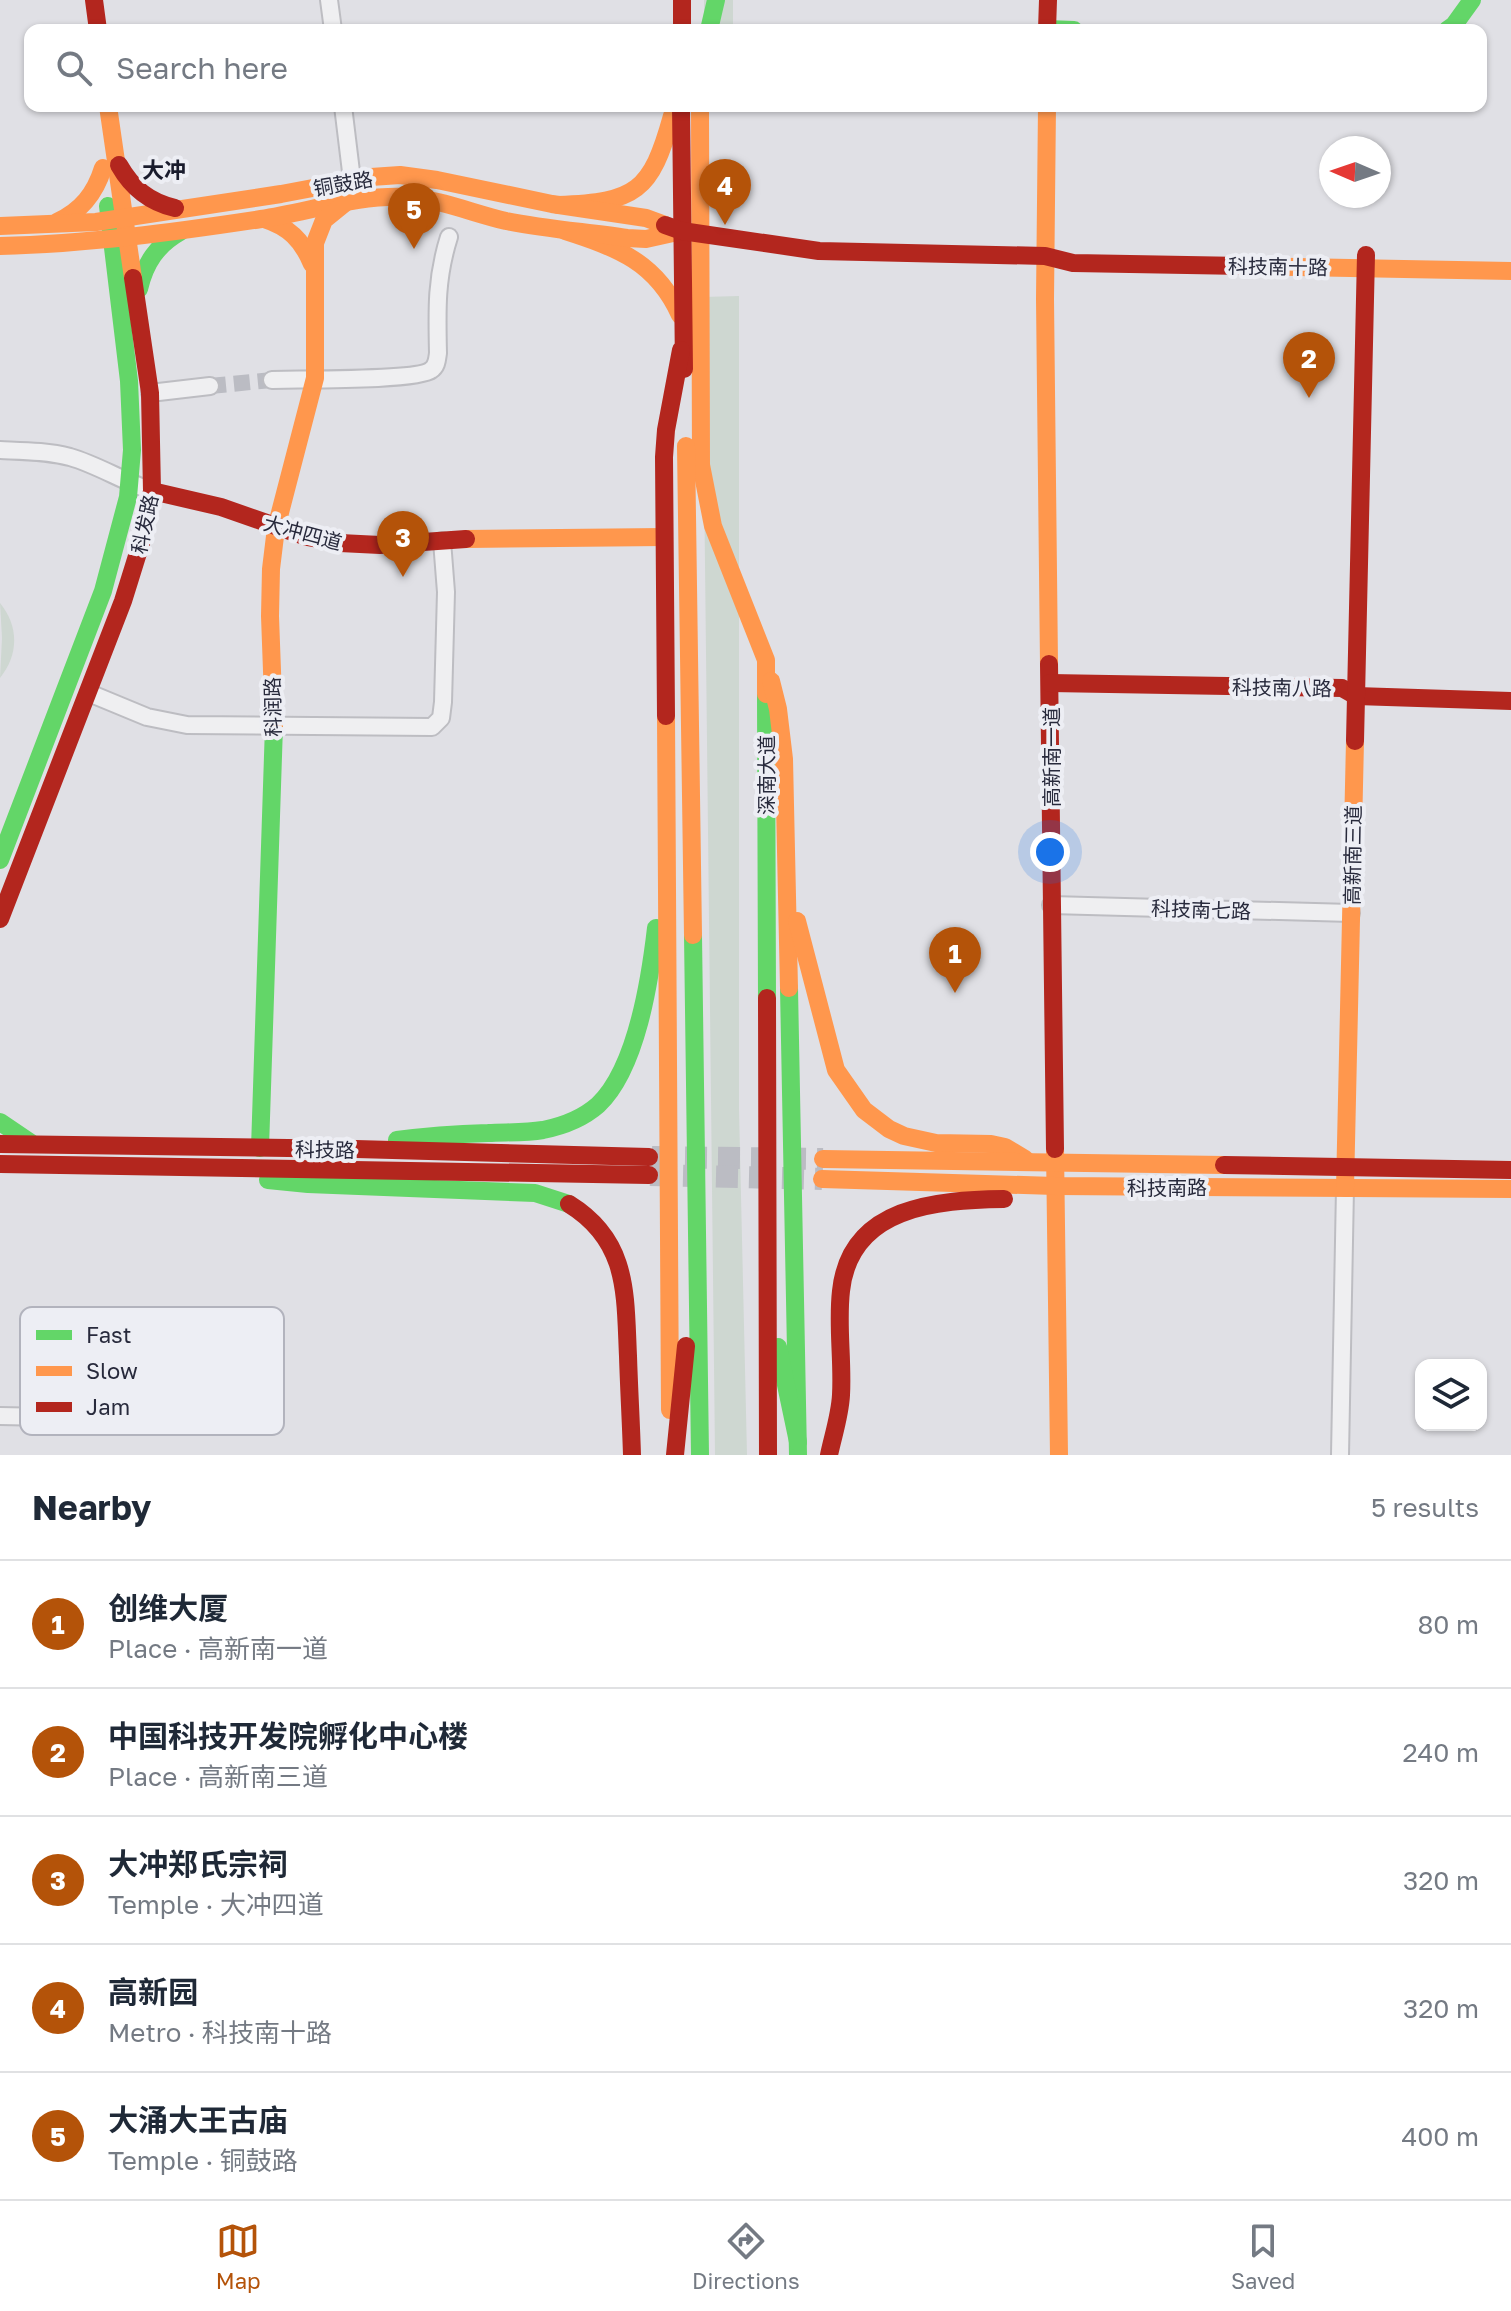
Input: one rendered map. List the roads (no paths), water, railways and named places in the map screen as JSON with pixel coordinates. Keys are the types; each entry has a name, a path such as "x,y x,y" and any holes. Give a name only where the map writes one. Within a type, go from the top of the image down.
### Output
{"main road":[{"path":"80,0 83,24"},
{"path":"94,0 97,24"},
{"path":"682,0 682,24"},
{"path":"710,24 716,0"},
{"path":"1047,24 1048,0"},
{"path":"1455,24 1472,0"},
{"name":"科发路","path":"0,919 135,567 152,491 150,393 128,297 95,112"},
{"name":"科发路","path":"109,112 115,153 118,228"},
{"path":"558,205 612,202 641,188 659,160 672,112"},
{"name":"深南大道","path":"681,112 691,232 701,465 713,526 766,660 768,1455"},
{"name":"深南大道","path":"700,112 684,335 700,1455"},
{"name":"高新南一道","path":"1047,112 1045,256 1059,1455"},
{"path":"115,153 126,178 143,196 160,204 188,209"},
{"path":"103,168 89,200 50,235 97,256 128,297 152,254 187,229"},
{"name":"铜鼓路","path":"118,228 188,209 352,180 412,176 558,205 646,218 691,232"},
{"name":"铜鼓路","path":"0,246 50,235 118,228 187,229 380,198 419,198 507,221 565,231 646,239 691,232"},
{"name":"科润路","path":"260,1148 274,728 270,616 276,528 315,378 317,233 324,220 345,203"},
{"path":"263,219 278,223 297,235 305,244 315,272"},
{"name":"铜鼓路","path":"0,226 50,235"},
{"path":"565,231 622,251 648,267 676,304 684,335 664,444 673,1455"},
{"name":"科技南十路","path":"691,232 819,251 1045,256 1073,263 1511,257"},
{"name":"科技南十路","path":"1366,261 1511,271"},
{"name":"高新南三道","path":"1345,1188 1366,261"},
{"name":"科发路","path":"0,860 103,591 116,549 130,484 128,297"},
{"name":"大冲四道","path":"152,491 221,507 307,537 350,544 664,537"},
{"path":"766,660 778,709 784,759 798,1449"},
{"name":"科技南八路","path":"1050,683 1342,688 1356,696 1511,701"},
{"path":"356,1149 424,1135 557,1129 588,1115 602,1102 618,1077 632,1045 650,968 666,856"},
{"path":"787,886 836,1070 845,1089 860,1108 875,1120 909,1137 932,1143 999,1145 1030,1162"},
{"path":"0,1122 21,1139 36,1145"},
{"name":"科技路","path":"0,1144 356,1149 649,1166 199,1169 0,1164"},
{"name":"科技南路","path":"823,1159 1511,1170"},
{"path":"199,1169 308,1184 535,1193 566,1200 602,1231 617,1257 625,1283 632,1455"},
{"name":"科技南路","path":"822,1179 1055,1186 1511,1189"},
{"path":"829,1455 841,1398 841,1289 844,1271 863,1239 890,1216 923,1204 1017,1198 1055,1186"},
{"path":"673,1455 698,1237"},
{"path":"768,1299 798,1449"}],"street":[{"path":"329,0 332,24"},
{"path":"344,112 352,180"},
{"path":"272,380 384,377 431,371 437,363 438,353 436,290 449,237"},
{"path":"150,393 210,386"},
{"name":"大冲四道","path":"0,450 36,451 71,457 152,491"},
{"path":"89,693 167,722 274,728 425,729 437,724 443,702 446,610 442,541"},
{"name":"科技南七路","path":"1051,905 1351,913"},
{"name":"高新南三道","path":"1340,1455 1345,1188"},
{"path":"0,1416 20,1416"}],"tunnel":[{"path":"210,386 272,380"},
{"path":"652,1157 823,1159"},
{"path":"650,1175 822,1179"}],"place":[{"name":"高新园","path":"725,225"},
{"name":"大涌大王古庙","path":"414,249"},
{"name":"中国科技开发院孵化中心楼","path":"1309,398"},
{"name":"大冲郑氏宗祠","path":"403,577"},
{"name":"创维大厦","path":"955,993"}],"district":[{"name":"大冲","path":"164,169"}]}
